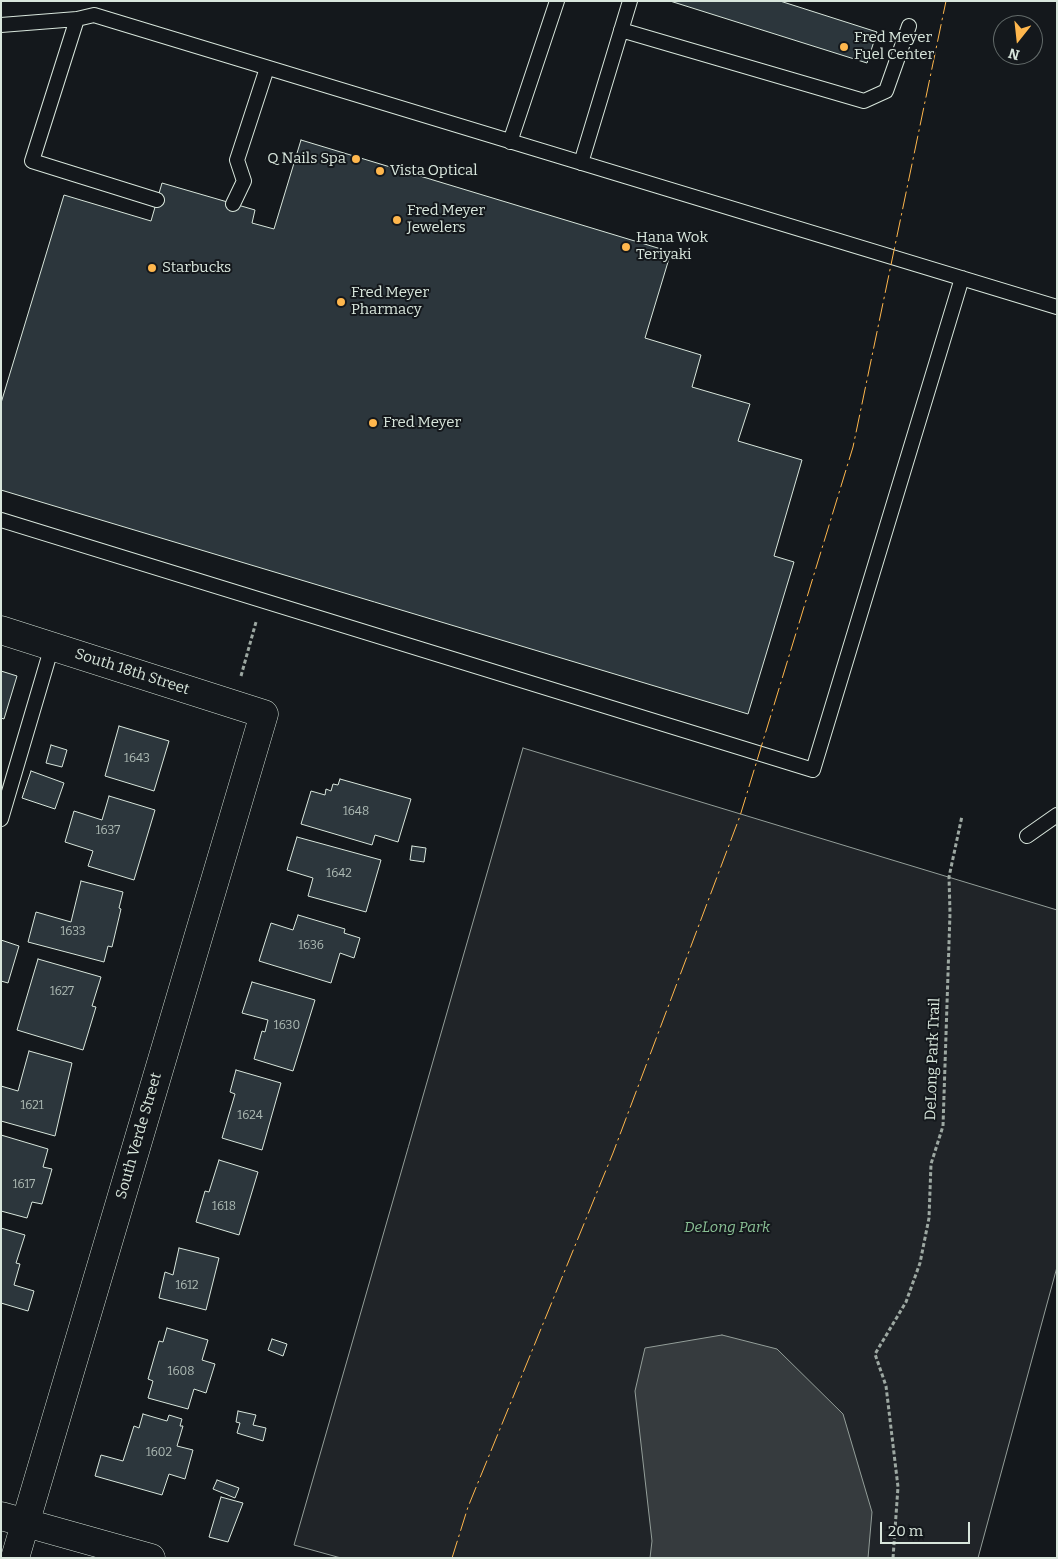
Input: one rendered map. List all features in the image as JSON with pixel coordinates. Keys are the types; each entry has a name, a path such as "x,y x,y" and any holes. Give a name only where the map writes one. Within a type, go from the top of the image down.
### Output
{"street":[{"name":"South 18th Street","path":"1,630 264,714"},
{"name":"South Verde Street","path":"15,1558 13,1519 264,714"},
{"path":"13,1519 151,1558"}],"lane":[{"path":"510,142 557,1"},
{"path":"581,163 630,1"},
{"path":"1,26 94,16 1057,307"},
{"path":"77,19 32,161 157,200"},
{"path":"621,30 864,101 886,91 909,26"},
{"path":"232,204 244,181 238,160 267,68"},
{"path":"1,520 813,770 962,278"},
{"path":"1,819 52,646"},
{"path":"1027,836 1057,815"}],"path":[{"path":"233,704 263,600"},
{"name":"DeLong Park Trail","path":"892,1558 898,1487 886,1386 875,1354 906,1302 920,1263 929,1218 931,1164 943,1126 950,913 948,877 962,816"}],"green space":[{"name":"DeLong Park","path":"523,748 1057,910 1057,1267 978,1558 341,1558 294,1545"}],"shaded area":[{"path":"722,1335 777,1349 843,1414 872,1512 868,1558 650,1558 652,1541 635,1391 645,1348"}],"building":[{"name":"Fred Meyer Fuel Center","path":"670,1 780,1 877,32 867,63"},
{"name":"Fred Meyer","path":"301,140 671,252 645,338 701,355 692,387 750,404 738,441 802,460 774,556 794,562 748,714 1,490 1,403 64,195 151,221 162,183 255,210 252,223 274,229"},
{"path":"1,671 17,676 4,719 1,718"},
{"path":"119,726 169,741 154,791 105,776"},
{"path":"51,745 67,750 62,767 46,763"},
{"path":"31,771 64,783 55,809 22,798"},
{"path":"340,779 411,799 398,842 375,835 372,845 301,824 311,791 325,795 326,789 331,791 333,784 338,785"},
{"path":"109,796 155,810 134,880 88,866 93,851 65,842 74,811 102,820"},
{"path":"297,837 381,860 366,912 308,896 313,878 287,870"},
{"path":"412,846 426,848 424,862 410,860"},
{"path":"81,881 123,892 112,947 108,946 104,962 28,942 36,912 71,922"},
{"path":"298,915 345,929 344,933 360,938 354,958 340,953 331,983 259,961 271,923 293,930"},
{"path":"1,940 19,946 8,983 1,981"},
{"path":"38,959 101,977 92,1006 96,1007 83,1050 17,1030"},
{"path":"252,982 315,1000 293,1071 254,1059 262,1031 265,1032 268,1020 242,1013"},
{"path":"29,1051 72,1063 55,1136 1,1121 1,1086 18,1091"},
{"path":"236,1070 281,1083 262,1150 222,1138 235,1094 230,1092"},
{"path":"1,1135 48,1149 43,1167 52,1169 42,1204 32,1202 27,1218 1,1211"},
{"path":"219,1160 258,1172 239,1235 196,1222 205,1191 209,1192"},
{"path":"1,1228 25,1235 16,1263 20,1264 14,1285 34,1291 28,1311 1,1303"},
{"path":"179,1248 219,1258 206,1310 159,1298 165,1272 173,1275"},
{"path":"167,1328 208,1340 202,1360 215,1364 206,1393 194,1389 188,1409 148,1398 153,1381 148,1379 159,1341 163,1342"},
{"path":"272,1339 287,1344 283,1356 268,1350"},
{"path":"238,1411 256,1415 253,1425 266,1428 263,1441 237,1433 240,1423 236,1422"},
{"path":"143,1414 167,1421 169,1415 182,1419 180,1426 183,1426 177,1446 193,1450 185,1479 169,1474 162,1495 95,1476 101,1455 123,1461 134,1426 139,1428"},
{"path":"217,1480 239,1488 235,1498 213,1489"},
{"path":"221,1497 243,1503 228,1542 209,1537"}],"power":[{"path":"452,1558 468,1507 613,1153 740,816 853,447 946,1"}],"place":[{"name":"Fred Meyer Fuel Center","path":"844,47"},
{"name":"Q Nails Spa","path":"356,159"},
{"name":"Vista Optical","path":"380,171"},
{"name":"Fred Meyer Jewelers","path":"397,220"},
{"name":"Hana Wok Teriyaki","path":"626,247"},
{"name":"Starbucks","path":"152,268"},
{"name":"Fred Meyer Pharmacy","path":"341,302"},
{"name":"Fred Meyer","path":"373,423"}]}
